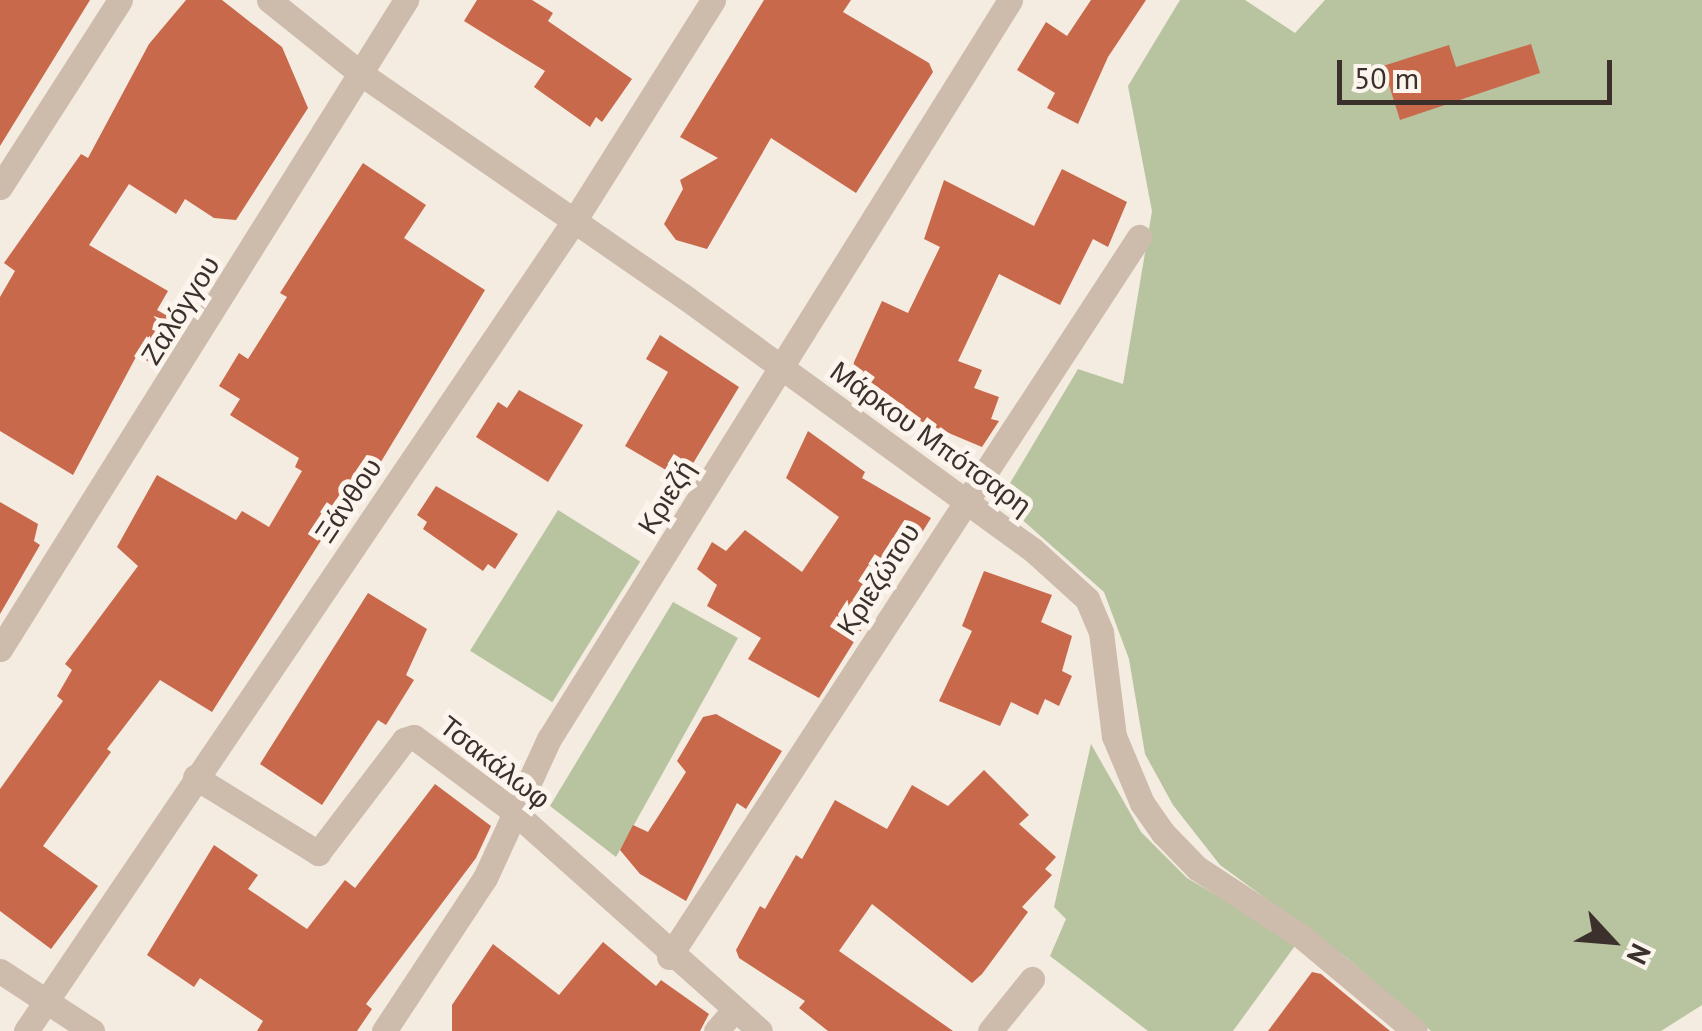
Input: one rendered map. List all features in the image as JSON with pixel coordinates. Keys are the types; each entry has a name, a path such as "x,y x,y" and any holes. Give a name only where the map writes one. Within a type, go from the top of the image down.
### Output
{"street":[{"path":"0,186 120,0"},
{"name":"Μάρκου Μπότσαρη","path":"269,0 360,74 967,496 1087,599 1101,632 1114,736 1142,803 1164,833 1196,868 1301,936 1415,1031"},
{"name":"Ζαλόγγου","path":"0,649 406,0"},
{"name":"Ξάνθου","path":"26,1031 574,221 712,0"},
{"name":"Κριεζή","path":"384,1031 485,878 512,810 1010,0"},
{"name":"Κριεζώτου","path":"669,956 1139,237"},
{"name":"Τσακάλωφ","path":"195,778 318,852 404,740 414,737 512,810 669,956 760,1031"},
{"path":"0,971 44,1004 92,1031"},
{"path":"990,1031 1032,980"},
{"path":"716,1031 734,1010"}],"green space":[{"path":"1180,0 1245,0 1295,33 1325,0 1702,0 1702,1005 1661,1031 1431,1031 1347,958 1220,865 1173,805 1145,754 1129,659 1104,592 1000,500 1078,369 1123,384 1152,211 1128,86"},
{"path":"558,510 640,561 552,702 470,651"},
{"path":"673,602 738,638 616,857 550,806"},
{"path":"1091,744 1141,832 1187,878 1297,943 1233,1031 1148,1031 1050,956 1066,919 1054,907"}],"building":[{"path":"0,0 90,0 0,146"},
{"path":"186,0 222,0 282,47 308,108 236,220 214,218 185,199 176,214 129,184 89,245 168,291 157,310 176,321 151,363 137,355 73,475 0,431 0,297 15,271 4,263 81,154 88,158 149,44"},
{"path":"477,0 532,0 553,13 548,21 632,79 602,122 596,117 590,127 534,87 545,71 464,21"},
{"path":"764,0 851,0 843,12 929,63 933,72 856,193 771,138 707,249 676,240 664,224 683,189 680,180 718,158 680,137"},
{"path":"1091,0 1146,0 1108,57 1078,124 1047,108 1055,93 1017,70 1046,22 1067,36"},
{"path":"1531,44 1540,73 1400,120 1383,66 1449,45 1456,67"},
{"path":"363,163 426,205 404,238 485,290 356,503 348,498 212,712 160,680 107,749 111,752 43,846 98,886 51,949 0,911 0,789 63,701 57,696 72,670 65,664 138,566 117,547 157,475 236,520 242,511 269,527 302,471 295,467 299,458 230,415 240,399 219,386 239,353 248,359 287,297 280,293"},
{"path":"1062,169 1127,202 1108,247 1093,239 1060,305 999,274 958,361 982,370 974,388 999,397 991,419 999,421 982,447 882,405 889,395 853,372 854,362 882,301 908,313 940,247 924,239 944,180 1034,226"},
{"path":"660,335 739,387 683,480 625,446 668,372 646,359"},
{"path":"519,390 583,425 548,482 476,437 498,402 507,408"},
{"path":"808,431 865,472 862,478 931,518 819,698 748,659 761,638 707,606 717,585 697,569 712,542 726,551 745,530 802,572 839,517 786,478"},
{"path":"436,486 518,534 495,569 488,564 483,571 423,529 427,522 417,515"},
{"path":"0,502 38,524 34,541 40,545 0,614"},
{"path":"984,571 1052,595 1041,622 1072,636 1062,671 1072,676 1059,706 1045,699 1038,715 1011,702 1000,726 939,701 972,631 962,626"},
{"path":"368,593 427,629 406,675 414,680 386,725 378,720 322,805 260,764"},
{"path":"716,714 782,751 746,809 737,803 686,901 640,874 620,850 633,825 648,832 686,772 677,761 703,717"},
{"path":"984,770 1029,815 1019,824 1056,857 1045,869 1052,875 1022,907 1028,912 982,974 972,983 872,904 839,951 953,1031 828,1031 799,1008 805,1001 739,958 736,950 760,906 765,909 796,855 802,859 835,800 887,829 912,785 948,806"},
{"path":"435,784 491,826 476,858 366,1004 372,1009 357,1031 257,1031 263,1021 200,978 194,987 147,955 214,845 258,875 248,889 307,929 345,880 355,888"},
{"path":"603,942 656,986 661,980 709,1014 700,1031 452,1031 452,1005 493,944 559,995"},
{"path":"1312,972 1321,974 1390,1031 1268,1031"}]}
